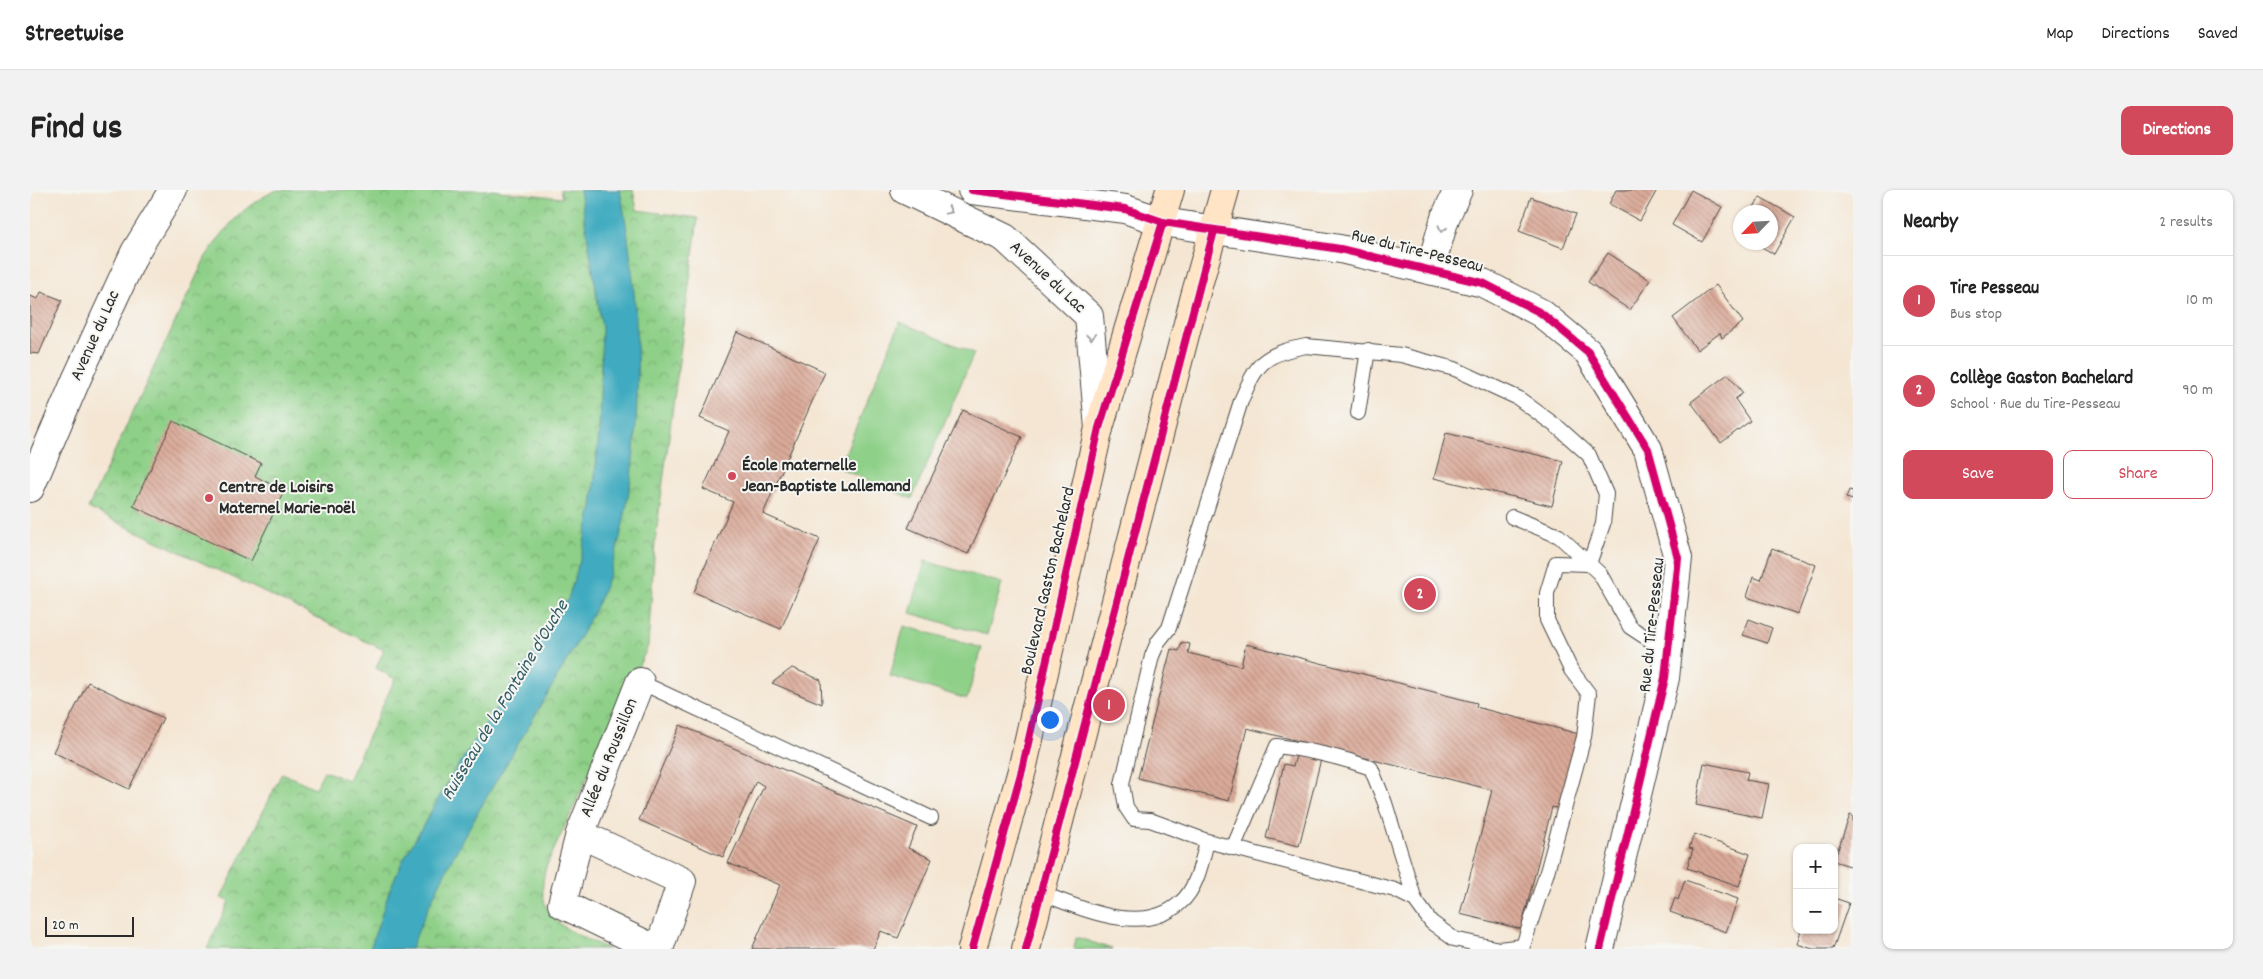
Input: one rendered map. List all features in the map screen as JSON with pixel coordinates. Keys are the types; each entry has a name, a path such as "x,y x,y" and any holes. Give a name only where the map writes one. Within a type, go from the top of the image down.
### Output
{"main road":[{"name":"Boulevard Gaston Bachelard","path":"972,949 1022,770 1099,428 1170,190"},
{"path":"1026,949 1224,190"}],"street":[{"name":"Avenue du Lac","path":"905,190 1005,238 1089,316 1099,428"},
{"path":"972,190 1126,209 1162,222"},
{"path":"1430,269 1445,218 1458,190"},
{"name":"Avenue du Lac","path":"33,473 134,252 170,191"},
{"name":"Rue du Tire-Pesseau","path":"1162,222 1340,249 1484,283 1541,312 1588,352 1648,449 1678,558 1665,678 1600,949"},
{"name":"Allée du Roussillon","path":"640,682 580,834 562,904 654,949"},
{"name":"Allée du Roussillon","path":"580,834 682,881 660,949"}],"lane":[{"path":"1416,900 1395,890 1207,841 1150,820 1134,819 1126,807 1122,784 1152,656 1158,642 1170,628 1241,401 1250,379 1263,360 1281,351 1306,346 1368,350 1401,355 1455,369 1518,398 1589,455 1606,494 1603,524 1589,564"},
{"path":"1358,413 1368,350"},
{"path":"1512,517 1559,536 1600,574 1630,627 1668,652"},
{"path":"1233,848 1277,746 1309,750 1345,759 1371,768 1385,803 1416,900 1431,922 1454,939 1499,949 1523,946 1547,872 1584,737 1589,694 1571,670 1557,645 1547,620 1547,593 1556,563 1589,564"},
{"path":"640,682 931,818"},
{"path":"1041,893 1077,906 1132,920 1159,916 1180,903 1198,875 1207,841"}],"green space":[{"path":"277,190 491,190 562,198 560,190 633,190 637,210 698,218 655,542 648,646 546,867 543,885 544,900 549,912 557,921 581,936 609,949 207,949 229,901 221,898 282,773 315,788 324,771 348,780 395,679 376,668 384,650 88,508 205,258 236,218 255,202"},
{"path":"900,322 974,353 912,499 839,468"},
{"path":"925,561 1002,583 987,635 910,613"},
{"path":"904,626 982,648 967,699 890,676"},
{"path":"1076,937 1112,949 1074,949"}],"water":[{"name":"Ruisseau de la Fontaine d'Ouche","path":"580,190 620,190 628,236 637,337 637,390 635,442 629,493 619,542 605,586 589,620 460,844 442,878 411,949 370,949 390,889 402,862 452,775 568,599 580,560 592,507 599,433 602,328"}],"building":[{"path":"1616,190 1657,190 1640,221 1609,204"},
{"path":"1691,190 1722,207 1702,242 1672,225"},
{"path":"1531,197 1576,214 1563,248 1519,231"},
{"path":"1760,197 1774,205 1755,205"},
{"path":"1778,207 1795,217 1778,247"},
{"path":"1767,250 1776,250 1774,254"},
{"path":"1608,253 1650,280 1630,310 1588,282"},
{"path":"1716,285 1743,322 1722,338 1720,333 1697,350 1673,318"},
{"path":"41,292 62,300 39,354 30,353 30,296 38,299"},
{"path":"737,332 825,372 763,514 820,539 781,629 694,592 733,502 703,489 729,431 700,418"},
{"path":"1728,374 1743,393 1735,399 1750,421 1721,443 1691,402"},
{"path":"963,410 1022,437 968,554 908,528"},
{"name":"Centre de Loisirs Maternel Marie-noël","path":"173,421 261,463 255,476 284,491 251,561 133,506"},
{"path":"1446,433 1563,461 1552,506 1434,478"},
{"path":"1849,490 1853,491 1853,500 1846,498"},
{"path":"1772,548 1816,565 1798,614 1747,597 1753,577 1761,580"},
{"path":"1749,619 1772,628 1767,643 1743,635"},
{"path":"1182,642 1190,644 1188,653 1241,666 1246,644 1477,703 1476,707 1579,734 1560,809 1552,807 1521,929 1460,914 1492,790 1247,728 1229,801 1138,778 1171,649 1179,651"},
{"path":"792,668 821,680 822,704 772,683"},
{"path":"88,682 163,718 129,789 53,752"},
{"path":"680,725 917,827 908,848 932,859 898,938 881,931 873,949 752,949 780,885 728,863 764,786 756,781 723,857 639,820"},
{"path":"1297,753 1321,759 1299,846 1266,838 1284,764 1293,766"},
{"path":"1704,763 1748,772 1746,780 1769,784 1762,818 1696,805"},
{"path":"1850,815 1853,816 1853,867 1838,862 1838,850"},
{"path":"1694,834 1750,854 1739,886 1687,868 1693,849 1689,848"},
{"path":"1685,880 1738,899 1726,932 1670,912 1675,898 1678,900"},
{"path":"1838,899 1849,903 1833,949 1813,949 1797,944 1800,934 1838,934"}],"cycle path":[{"path":"972,190 1125,209 1163,222 1340,249 1483,283 1541,313 1588,352 1648,449 1678,558 1665,678 1600,949"},
{"path":"972,949 1022,770 1099,428 1163,222"},
{"path":"1026,949 1214,231"}],"place":[{"name":"École maternelle Jean-Baptiste Lallemand","path":"732,476"},
{"name":"Centre de Loisirs Maternel Marie-noël","path":"209,498"},
{"name":"Collège Gaston Bachelard","path":"1420,594"},
{"name":"Tire Pesseau","path":"1109,705"}]}
